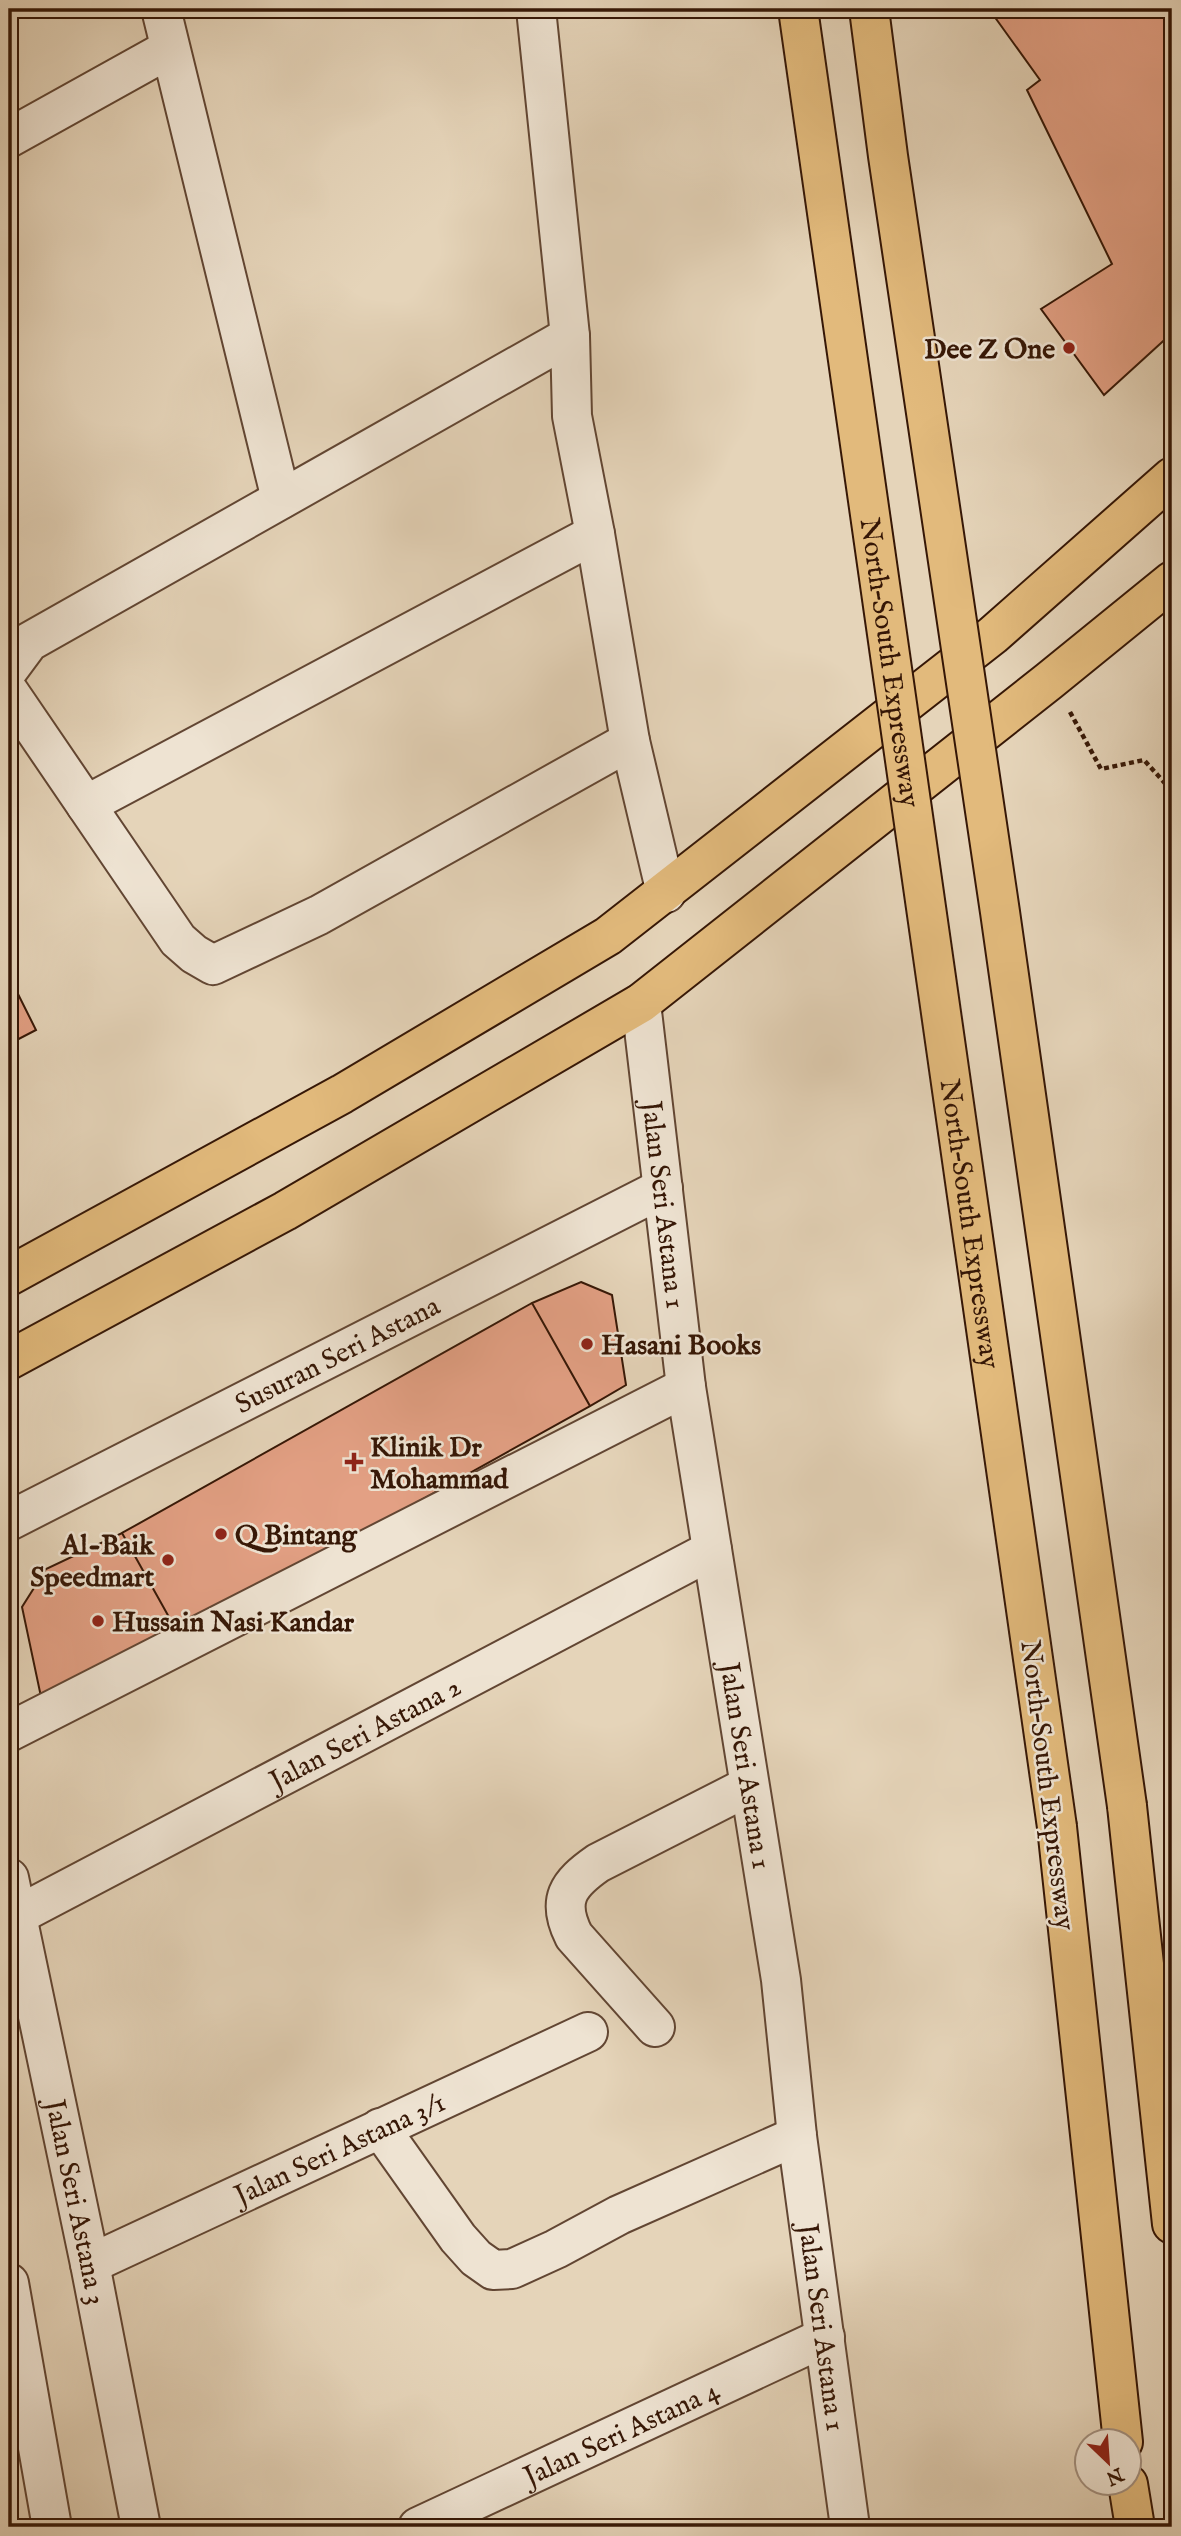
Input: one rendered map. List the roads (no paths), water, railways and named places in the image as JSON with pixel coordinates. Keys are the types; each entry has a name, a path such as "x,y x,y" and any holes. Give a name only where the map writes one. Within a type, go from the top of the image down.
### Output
{"highway":[{"name":"North–South Expressway","path":"798,9 1057,1826 1122,2428"},
{"path":"869,9 1127,1806 1172,2224"},
{"path":"9,1276 342,1094 608,936 993,635 1172,477"},
{"path":"9,1360 285,1211 640,1003 1172,582"},
{"path":"1130,2498 1135,2527"}],"street":[{"path":"161,9 281,499"},
{"path":"536,9 570,336 572,416 630,741 666,893"},
{"path":"9,138 169,49"},
{"path":"9,669 29,642 570,336"},
{"path":"86,804 595,534"},
{"path":"9,691 178,940 213,965 318,915 630,741"},
{"name":"Jalan Seri Astana 1","path":"640,1003 686,1387 781,1980 797,2136 850,2527"},
{"name":"Susuran Seri Astana","path":"9,1521 663,1188"},
{"path":"9,1732 686,1387"},
{"name":"Jalan Seri Astana 2","path":"16,1916 712,1550"},
{"path":"655,2027 575,1936 568,1923 565,1904 568,1890 581,1875 598,1863 749,1786"},
{"name":"Jalan Seri Astana 3","path":"9,1878 90,2264 141,2527"},
{"name":"Jalan Seri Astana 3/1","path":"90,2264 588,2032"},
{"path":"380,2128 458,2238 476,2258 493,2270 512,2269 619,2215 797,2136"},
{"path":"9,2283 52,2527"},
{"name":"Jalan Seri Astana 4","path":"418,2527 825,2337"}],"place":[{"name":"Dee Z One","path":"1069,348"},
{"name":"Hasani Books","path":"587,1344"},
{"name":"Klinik Dr Mohammad","path":"354,1462"},
{"name":"Q Bintang","path":"221,1534"},
{"name":"Al-Baik Speedmart","path":"168,1560"},
{"name":"Hussain Nasi Kandar","path":"98,1621"}]}
